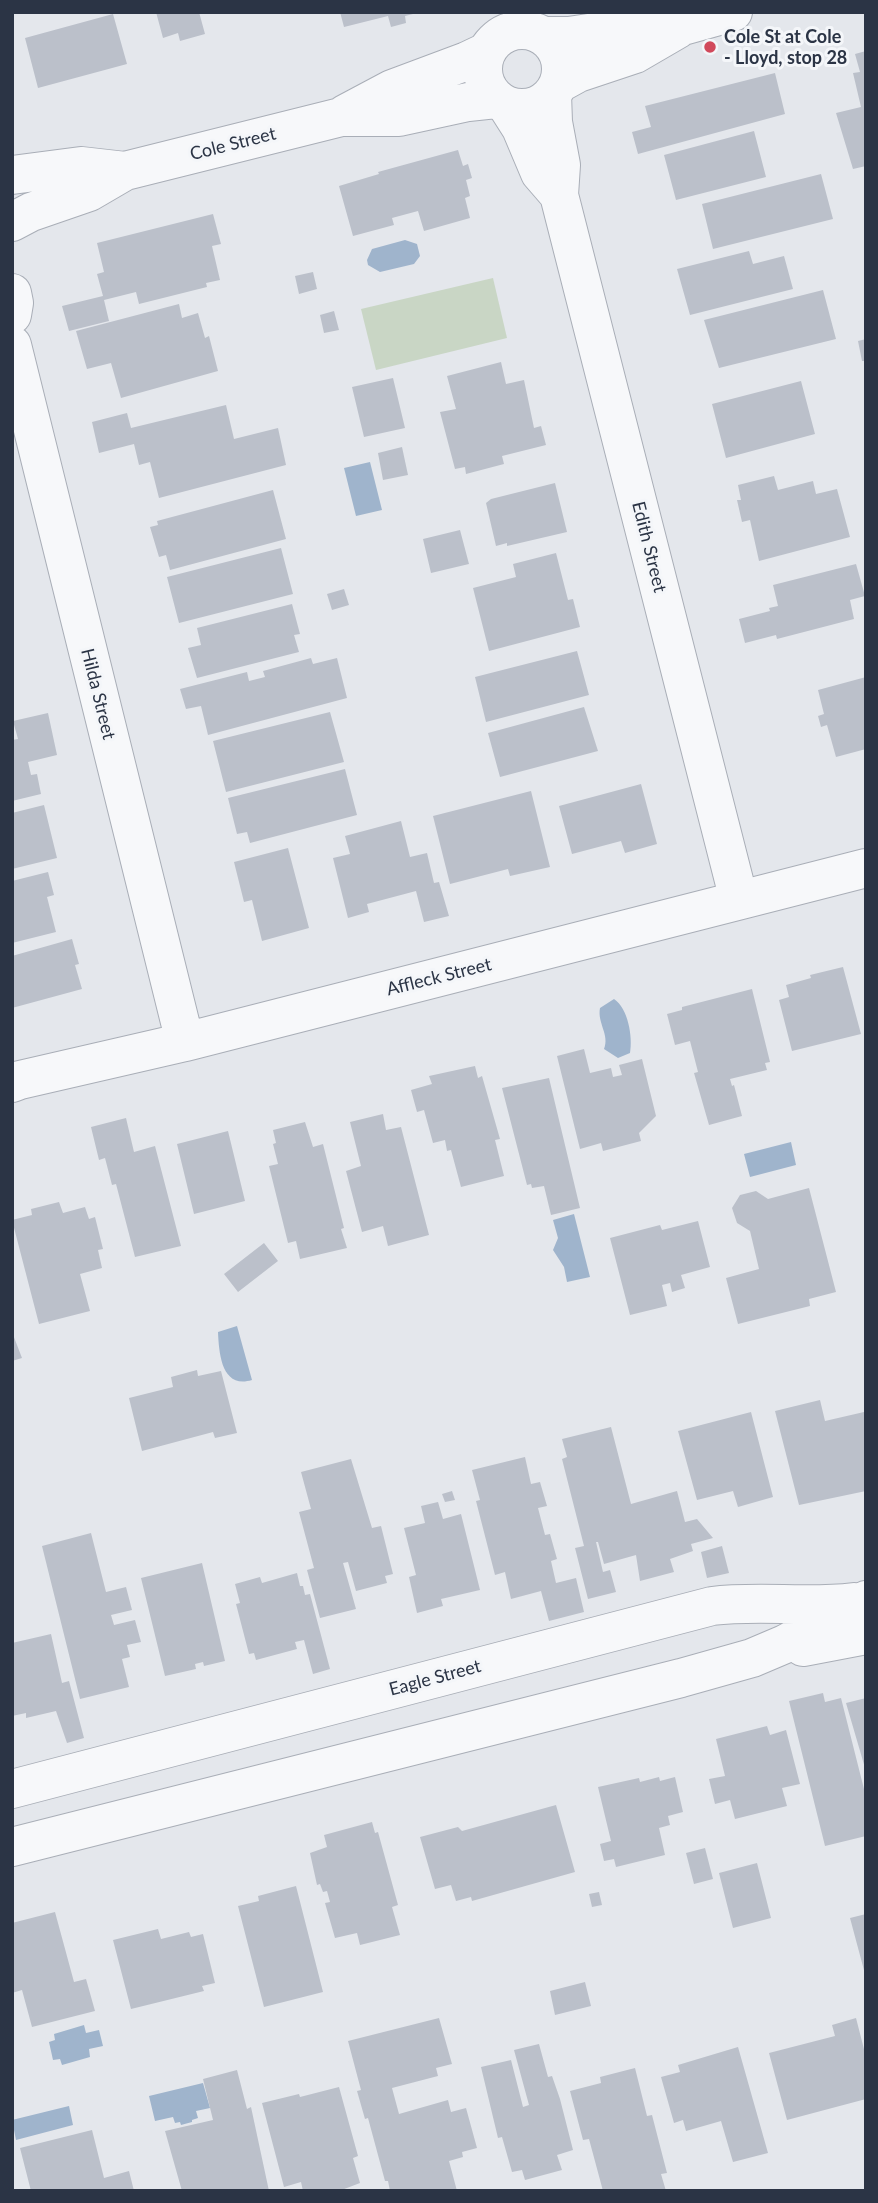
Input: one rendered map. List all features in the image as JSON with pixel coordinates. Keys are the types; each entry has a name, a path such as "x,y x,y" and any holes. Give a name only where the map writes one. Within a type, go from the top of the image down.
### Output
{"street":[{"path":"683,26 635,54 578,74 555,89 543,103 532,108 520,109 502,102 488,90 484,79 482,65 491,35 539,27 569,36 628,27 683,26 733,12"},
{"path":"539,27 560,59 561,72 555,89"},
{"name":"Cole Street","path":"341,117 392,89 467,61 491,35"},
{"name":"Edith Street","path":"555,89 553,122 561,165 559,195 739,900"},
{"name":"Cole Street","path":"12,221 89,192 125,171 341,117 399,117 468,102 502,102"},
{"name":"Edith Street","path":"502,102 521,128 540,173 559,195"},
{"name":"Cole Street","path":"12,175 81,166 125,171"},
{"path":"12,195 12,221"},
{"path":"12,293 12,315"},
{"name":"Hilda Street","path":"12,345 185,1042"},
{"name":"Affleck Street","path":"12,1083 185,1042 866,868"},
{"name":"Eagle Street","path":"12,1789 712,1606 746,1603 834,1605 864,1612"},
{"name":"Eagle Street","path":"12,1847 667,1682 752,1658 864,1612"}],"green space":[{"path":"493,278 507,338 376,370 361,309"}],"water":[{"path":"405,240 417,244 420,256 414,264 380,272 368,265 367,260 372,249"},
{"path":"370,462 382,510 356,516 344,468"},
{"path":"614,999 626,1016 631,1039 630,1053 618,1058 604,1049 605,1039 600,1019 600,1008"},
{"path":"791,1142 796,1165 750,1177 744,1154"},
{"path":"574,1214 590,1277 567,1282 564,1267 553,1250 558,1238 553,1220"},
{"path":"237,1326 252,1380 234,1380 228,1375 221,1360 218,1332"},
{"path":"84,2025 86,2033 99,2030 103,2046 89,2049 90,2057 62,2065 60,2059 53,2060 49,2042 55,2040 54,2034"},
{"path":"203,2083 210,2108 196,2111 198,2118 181,2125 180,2122 175,2123 173,2117 155,2121 149,2096"},
{"path":"69,2106 73,2125 16,2140 12,2120"}],"building":[{"path":"156,12 199,12 205,34 180,41 178,33 163,38"},
{"path":"340,12 417,13 405,16 406,23 391,27 388,16 344,27"},
{"path":"113,14 127,64 38,88 25,38"},
{"path":"866,51 866,166 853,169 836,113 861,107 853,73 860,72 855,54"},
{"path":"775,73 785,114 638,154 632,132 651,127 645,106"},
{"path":"754,131 766,177 676,200 664,155"},
{"path":"458,150 463,166 468,164 472,178 466,180 470,196 465,198 470,218 424,231 418,211 392,218 394,225 353,236 339,186 379,174 378,172"},
{"path":"821,174 833,219 713,249 702,204"},
{"path":"213,214 221,244 212,246 220,280 206,283 207,287 139,304 136,292 104,300 109,321 69,331 62,306 103,296 97,274 104,272 97,243"},
{"path":"749,251 753,264 784,256 793,289 690,315 677,269"},
{"path":"313,272 317,289 299,294 295,276"},
{"path":"823,290 836,339 719,368 704,320"},
{"path":"179,304 182,318 198,313 205,338 209,336 218,371 121,398 111,363 87,369 76,331"},
{"path":"334,311 339,330 324,333 320,315"},
{"path":"866,339 866,361 862,361 858,341"},
{"path":"501,362 506,384 524,380 534,428 541,426 546,445 502,456 504,464 466,474 465,467 455,469 440,412 456,409 447,376"},
{"path":"393,378 405,428 364,437 352,387"},
{"path":"801,381 815,434 726,458 712,404"},
{"path":"226,405 234,439 278,428 286,465 159,498 150,462 139,465 134,444 99,453 92,422 127,413 131,428"},
{"path":"402,447 408,475 383,480 378,453"},
{"path":"774,476 778,490 813,481 816,494 837,489 850,537 759,561 750,520 742,522 737,500 741,500 738,485"},
{"path":"555,483 567,532 507,546 507,543 496,546 486,503 491,499"},
{"path":"273,490 286,539 170,570 166,555 159,557 150,527 158,525 157,521"},
{"path":"460,530 469,564 431,573 423,539"},
{"path":"281,548 293,594 179,623 167,577"},
{"path":"556,553 568,600 573,599 580,627 489,651 473,588 516,577 513,564"},
{"path":"856,564 865,596 850,600 854,619 777,639 776,635 745,643 739,619 770,611 769,608 778,606 773,585"},
{"path":"344,589 349,605 332,610 327,594"},
{"path":"292,604 300,634 294,635 299,652 197,678 188,648 201,645 197,628"},
{"path":"577,651 589,695 486,722 475,677"},
{"path":"311,658 313,664 337,658 347,698 208,735 201,706 186,709 180,689 247,672 249,681 265,677 263,671"},
{"path":"866,677 866,749 836,757 827,725 821,727 818,716 824,714 818,690"},
{"path":"584,707 598,751 500,777 488,733"},
{"path":"330,712 344,762 226,792 213,741"},
{"path":"48,713 57,755 28,762 31,775 37,774 41,794 12,801 12,740 18,739 13,721"},
{"path":"345,769 357,815 250,843 247,832 237,834 228,798"},
{"path":"641,784 657,844 625,853 621,841 572,854 559,806"},
{"path":"531,791 550,867 510,876 508,869 450,884 433,816"},
{"path":"44,805 57,858 12,869 12,813"},
{"path":"401,821 410,857 427,853 434,883 439,882 449,916 424,922 416,891 367,904 369,912 348,918 333,858 350,854 345,836"},
{"path":"288,848 309,928 262,941 252,900 244,902 234,862"},
{"path":"48,872 54,895 47,897 56,932 12,943 12,881"},
{"path":"72,939 79,964 75,965 82,989 12,1008 12,956"},
{"path":"843,967 861,1034 792,1051 779,1000 789,997 786,985 811,978 810,975"},
{"path":"752,989 770,1062 765,1063 767,1070 730,1079 742,1116 709,1125 694,1073 698,1072 690,1041 675,1045 667,1014 682,1010 682,1007"},
{"path":"584,1049 590,1073 611,1068 613,1077 622,1075 619,1065 642,1059 656,1116 639,1133 641,1141 603,1151 601,1143 580,1149 557,1056"},
{"path":"475,1066 478,1078 482,1076 500,1139 495,1140 504,1176 461,1187 451,1150 447,1151 445,1140 433,1143 424,1110 417,1112 411,1090 432,1084 429,1076"},
{"path":"549,1078 580,1208 551,1215 544,1186 532,1188 531,1184 527,1185 502,1088"},
{"path":"383,1114 386,1130 401,1127 429,1235 388,1246 383,1226 362,1232 346,1171 361,1166 350,1122"},
{"path":"126,1118 134,1152 155,1146 181,1246 135,1257 116,1184 112,1185 105,1158 99,1160 91,1127"},
{"path":"305,1122 313,1147 323,1144 347,1248 300,1259 296,1241 288,1243 269,1166 278,1164 273,1130"},
{"path":"228,1131 245,1201 194,1214 177,1144"},
{"path":"809,1188 836,1292 809,1299 810,1306 738,1324 726,1278 759,1269 750,1231 737,1223 732,1208 740,1195 756,1191 768,1199"},
{"path":"59,1202 63,1213 85,1207 89,1219 95,1217 103,1249 98,1250 102,1268 80,1274 90,1311 39,1324 12,1220 32,1215 31,1209"},
{"path":"698,1221 710,1267 681,1275 685,1288 672,1292 670,1283 662,1285 667,1306 630,1315 610,1238 660,1225 662,1230"},
{"path":"264,1243 278,1261 238,1292 224,1274"},
{"path":"12,1332 22,1358 12,1361"},
{"path":"197,1370 198,1376 221,1371 237,1433 215,1438 213,1432 142,1451 129,1398 173,1387 171,1377"},
{"path":"820,1400 825,1421 864,1412 866,1491 799,1505 775,1411"},
{"path":"751,1412 773,1497 738,1507 733,1491 697,1500 678,1431"},
{"path":"611,1427 631,1504 677,1491 685,1522 697,1519 713,1538 691,1544 693,1551 670,1559 674,1572 640,1581 636,1555 604,1564 596,1542 603,1572 610,1570 616,1592 588,1599 575,1548 584,1546 562,1459 567,1457 562,1439"},
{"path":"525,1457 531,1484 540,1482 547,1506 538,1508 545,1535 550,1534 557,1559 551,1561 556,1583 576,1578 584,1612 549,1621 541,1591 511,1599 505,1572 495,1575 476,1501 480,1500 472,1470"},
{"path":"351,1459 372,1528 381,1526 393,1574 385,1576 387,1583 356,1591 348,1562 343,1563 356,1609 320,1618 307,1570 314,1568 299,1512 311,1509 301,1472"},
{"path":"452,1491 455,1500 445,1502 442,1494"},
{"path":"438,1502 443,1519 461,1514 480,1590 441,1599 443,1606 417,1613 409,1577 416,1575 404,1528 425,1523 421,1506"},
{"path":"91,1533 106,1592 126,1587 132,1610 111,1615 114,1625 135,1620 141,1642 127,1645 130,1657 122,1659 129,1687 80,1699 42,1546"},
{"path":"722,1546 729,1573 707,1578 701,1552"},
{"path":"202,1563 225,1661 204,1666 203,1662 195,1664 196,1669 165,1676 141,1578"},
{"path":"297,1573 305,1595 310,1594 330,1669 313,1674 304,1640 295,1642 297,1649 256,1660 254,1653 249,1654 236,1604 240,1603 235,1584 260,1577 262,1583"},
{"path":"51,1634 62,1683 69,1681 84,1738 67,1743 56,1711 26,1718 26,1713 12,1716 12,1643"},
{"path":"823,1693 825,1702 841,1698 866,1797 866,1836 825,1846 789,1701"},
{"path":"866,1698 866,1768 865,1768 846,1703"},
{"path":"767,1726 770,1735 786,1730 800,1784 782,1788 787,1806 735,1819 730,1800 715,1804 709,1779 725,1776 716,1739"},
{"path":"659,1777 660,1781 675,1777 683,1812 668,1816 670,1825 659,1828 665,1855 616,1867 614,1859 604,1861 600,1844 611,1841 598,1787 639,1778 640,1782"},
{"path":"556,1805 575,1872 472,1901 471,1897 456,1901 451,1885 435,1889 420,1837 458,1827 462,1831"},
{"path":"372,1822 375,1833 378,1832 398,1905 392,1907 400,1935 360,1945 357,1933 335,1938 325,1903 330,1902 327,1891 323,1892 320,1884 317,1885 310,1853 327,1847 324,1835"},
{"path":"705,1848 713,1879 694,1884 686,1853"},
{"path":"757,1863 771,1918 733,1928 719,1873"},
{"path":"296,1886 323,1992 264,2007 238,1906 259,1901 258,1896"},
{"path":"599,1892 602,1905 592,1907 589,1894"},
{"path":"55,1912 74,1982 86,1979 95,2011 32,2027 22,1990 12,1993 12,1923"},
{"path":"866,1914 866,1974 865,1974 850,1918"},
{"path":"158,1929 161,1939 189,1932 191,1937 203,1934 215,1983 202,1986 204,1991 131,2009 113,1940"},
{"path":"585,1982 591,2006 555,2015 550,1991"},
{"path":"439,2018 452,2064 436,2068 438,2076 392,2088 399,2114 448,2100 451,2112 466,2108 477,2148 462,2152 463,2157 449,2161 457,2191 390,2191 357,2091 361,2090 348,2041"},
{"path":"856,2018 866,2057 866,2099 787,2120 769,2053 835,2036 832,2025"},
{"path":"539,2044 548,2077 552,2076 560,2099 573,2150 557,2155 562,2170 525,2180 522,2170 512,2172 502,2137 498,2138 481,2067 511,2060 523,2107 529,2105 514,2050"},
{"path":"738,2047 768,2153 733,2162 721,2121 686,2131 683,2120 674,2123 661,2077 680,2072 678,2065"},
{"path":"635,2068 647,2116 652,2115 667,2173 661,2174 666,2191 603,2191 589,2139 583,2140 570,2091 601,2083 600,2077"},
{"path":"237,2070 247,2109 251,2107 269,2191 182,2191 165,2131 213,2120 203,2079"},
{"path":"339,2087 358,2156 353,2158 360,2183 339,2191 303,2191 301,2182 284,2187 262,2103"},
{"path":"92,2130 104,2178 129,2171 134,2191 31,2191 20,2148"}],"place":[{"name":"Cole St at Cole - Lloyd, stop 28","path":"710,47"}]}
